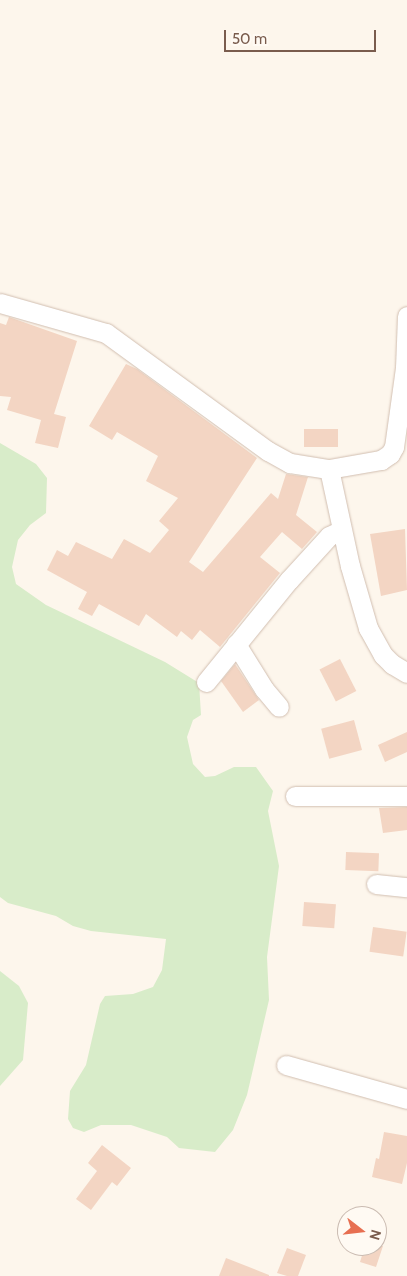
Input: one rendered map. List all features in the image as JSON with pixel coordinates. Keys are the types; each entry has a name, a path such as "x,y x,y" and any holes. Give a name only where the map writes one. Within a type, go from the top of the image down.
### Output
{"street":[{"path":"0,303 106,333 268,451 290,463 329,469 381,460 390,454 395,442 404,368 407,316"},
{"path":"329,469 342,530 368,628 382,655 407,674"},
{"path":"206,682 289,580 329,536 342,530"},
{"path":"236,644 264,689 279,707"},
{"path":"295,796 407,796"},
{"path":"376,884 407,886"},
{"path":"286,1065 407,1100"}],"green space":[{"path":"0,443 36,464 47,478 46,513 30,525 18,540 12,567 16,584 46,605 165,662 199,683 201,715 193,720 187,737 193,764 205,777 215,776 234,767 256,767 273,791 268,811 279,866 267,957 269,1000 247,1095 233,1130 215,1152 179,1148 167,1137 131,1125 101,1125 84,1132 73,1128 68,1119 70,1091 86,1065 100,1004 105,996 133,994 153,987 162,970 166,939 91,931 73,926 56,916 8,903 0,897"},
{"path":"0,971 19,986 28,1003 23,1060 0,1086"}],"building":[{"path":"9,317 77,341 54,414 66,417 58,448 35,443 41,420 7,410 11,397 0,396 0,323 6,325"},
{"path":"126,364 137,369 257,458 189,562 203,572 271,493 278,499 286,474 308,477 296,515 317,532 302,549 282,532 260,557 280,573 220,647 200,630 192,640 181,631 177,637 146,614 139,626 99,604 92,616 78,609 87,592 47,570 57,550 68,556 76,542 112,559 124,539 150,553 169,530 159,521 178,498 146,481 158,456 117,432 112,440 89,426"},
{"path":"304,429 338,429 338,447 304,447"},
{"path":"405,529 407,590 381,596 370,534"},
{"path":"340,659 356,691 336,702 320,669"},
{"path":"235,664 259,700 243,712 221,681"},
{"path":"354,720 362,750 329,759 321,729"},
{"path":"407,732 407,752 385,762 378,745"},
{"path":"407,807 407,830 383,833 379,808"},
{"path":"346,852 379,853 378,871 345,870"},
{"path":"304,902 336,904 334,928 302,926"},
{"path":"373,927 407,932 403,956 370,952"},
{"path":"384,1132 407,1136 407,1163 402,1184 372,1177 376,1158 379,1159"},
{"path":"102,1145 131,1168 117,1186 112,1182 91,1210 76,1199 97,1171 88,1163"},
{"path":"287,1248 306,1255 298,1276 287,1276 277,1273"},
{"path":"362,1256 380,1256 376,1267 360,1262"},
{"path":"226,1258 269,1275 269,1276 219,1276"}]}
